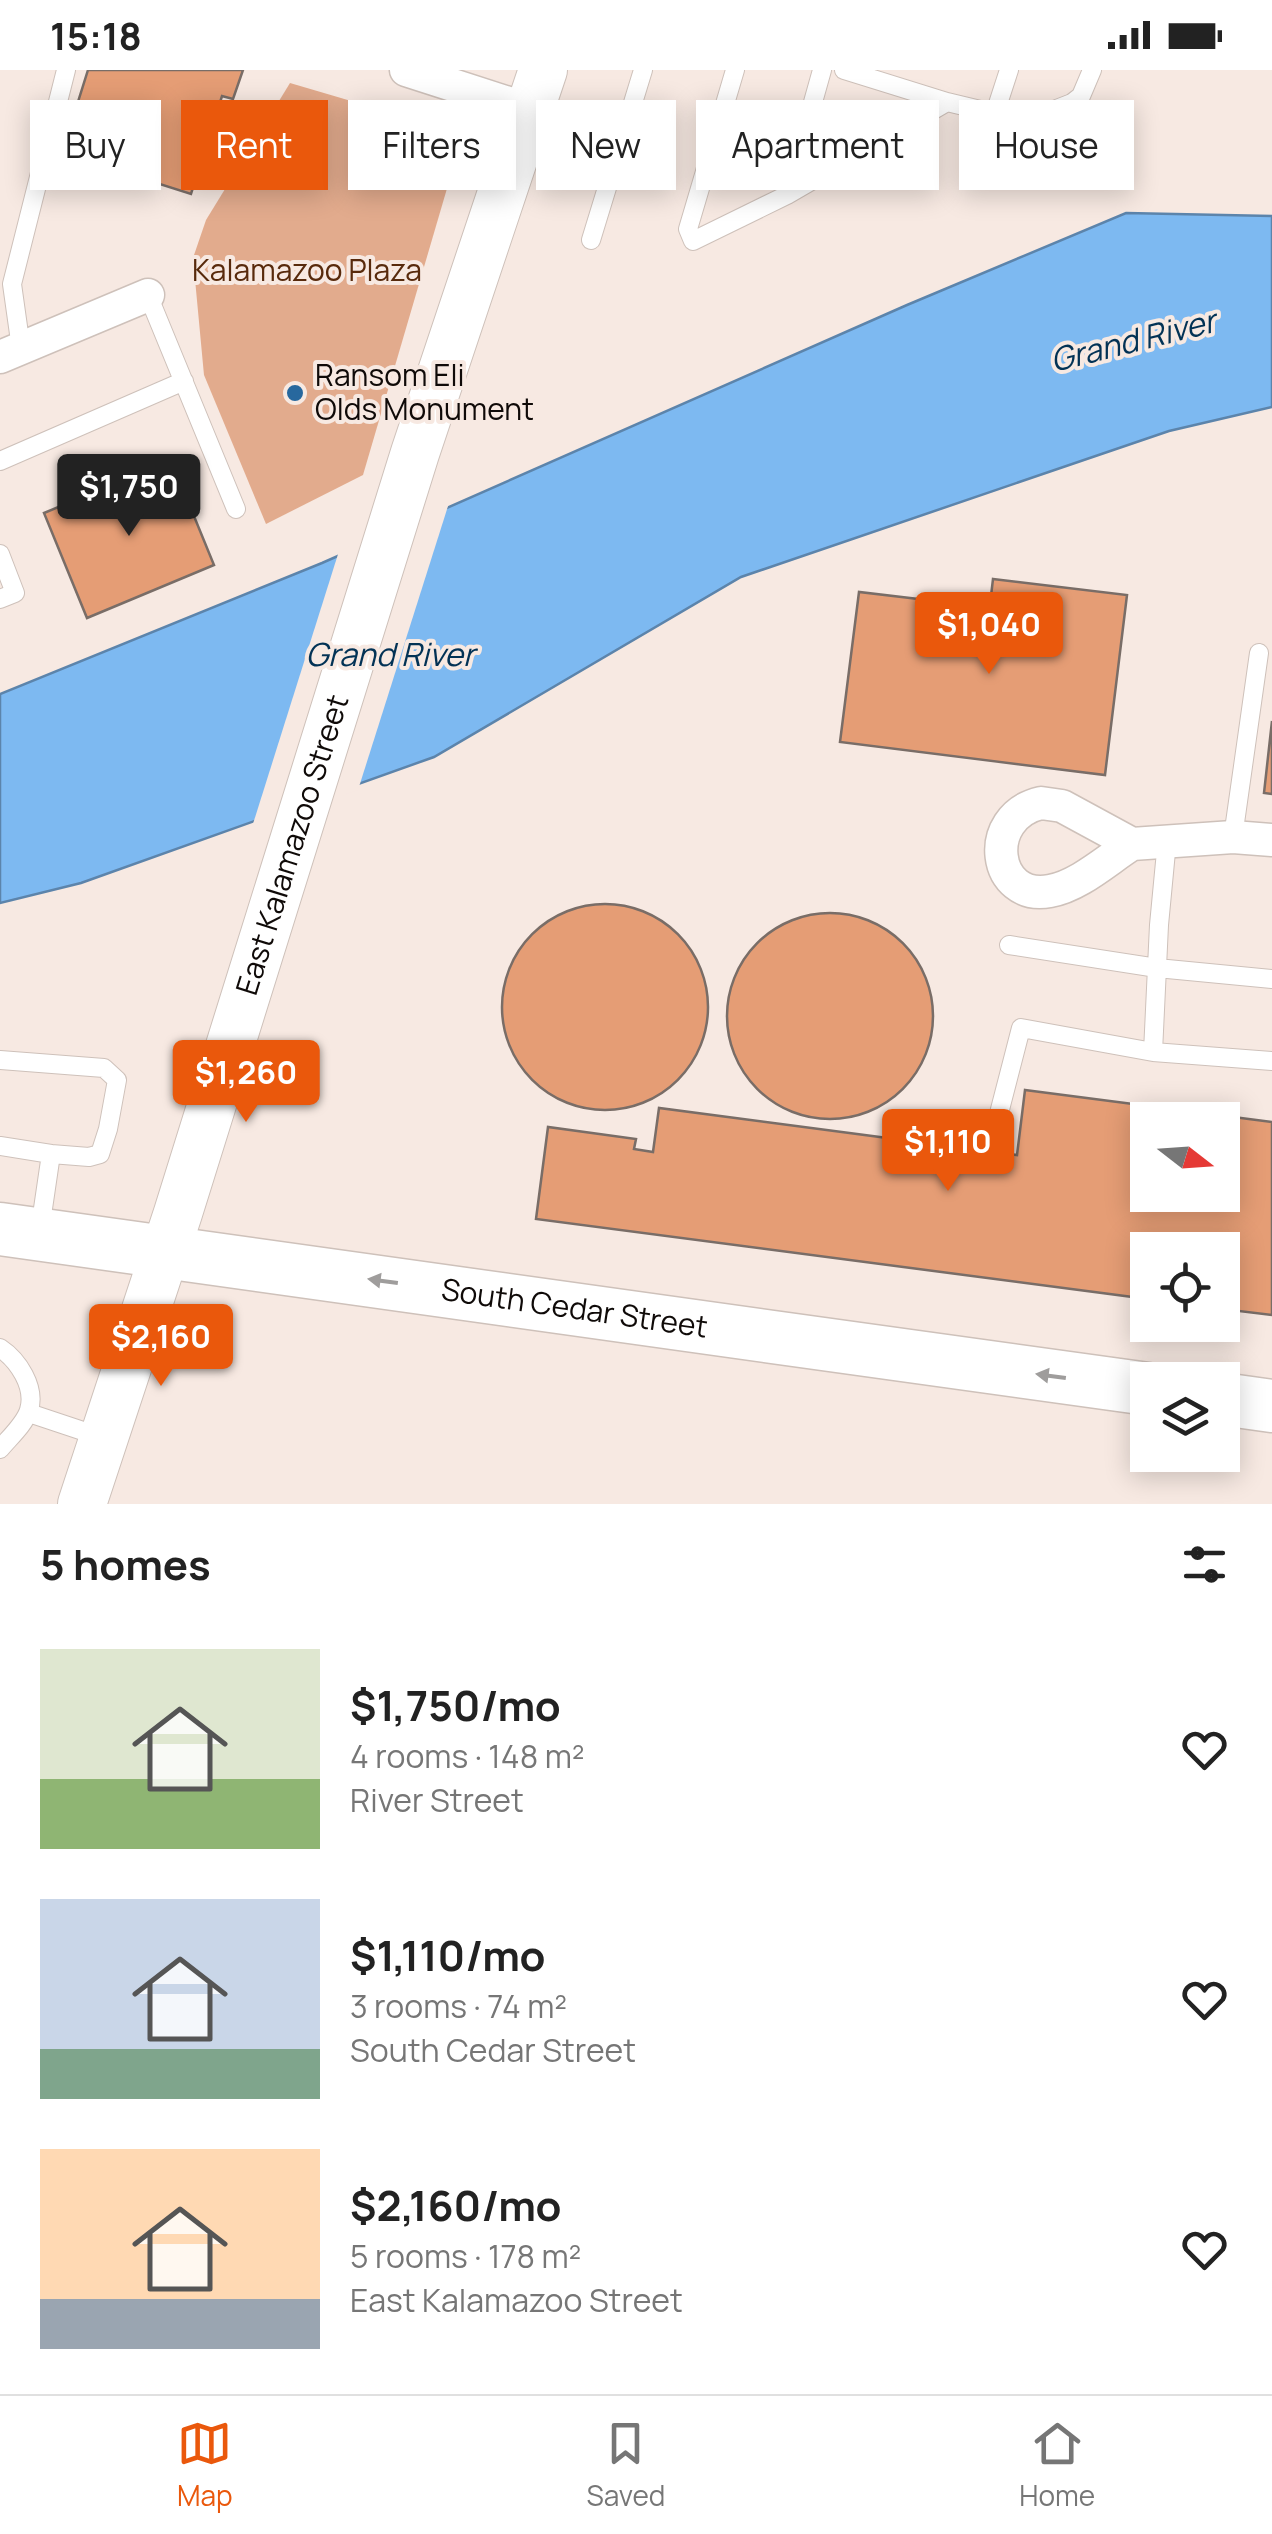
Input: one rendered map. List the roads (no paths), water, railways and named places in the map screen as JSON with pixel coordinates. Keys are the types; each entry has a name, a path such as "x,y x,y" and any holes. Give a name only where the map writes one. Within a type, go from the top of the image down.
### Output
{"main road":[{"name":"South Cedar Street","path":"20,1232 1130,1387"},
{"path":"1240,1402 1272,1406"}],"street":[{"path":"406,70 536,90"},
{"name":"East Kalamazoo Street","path":"82,1504 253,975 415,454 536,90"},
{"path":"11,353 148,294"},
{"path":"1132,844 1233,838 1272,840"}],"lane":[{"path":"11,353 12,284 66,70"},
{"path":"591,240 644,70"},
{"path":"735,70 688,230 693,241 787,195 946,102"},
{"path":"787,195 822,70"},
{"path":"844,70 959,105"},
{"path":"1000,100 1009,70"},
{"path":"1075,100 1081,96 1092,70"},
{"path":"148,294 236,509"},
{"path":"0,461 184,381"},
{"path":"0,554 15,593 0,599"},
{"path":"1233,838 1258,654"},
{"path":"1153,1052 1167,842"},
{"path":"1009,944 1158,968 1272,979"},
{"path":"997,1121 1022,1028 1153,1052 1272,1061"},
{"path":"0,1060 104,1068 116,1080 100,1154 52,1154 0,1146"},
{"path":"20,1232 52,1154"},
{"path":"0,1348 13,1357 25,1377 30,1397 29,1413 0,1449"},
{"path":"29,1413 104,1438"}],"water":[{"name":"Grand River","path":"1126,213 1272,216 1272,407 1169,431 741,577 434,757 81,883 0,903 0,694 322,563 907,305"}],"place":[{"name":"Ransom Eli Olds Monument","path":"295,393"}],"park label":[{"name":"Kalamazoo Plaza","path":"307,271"}]}
